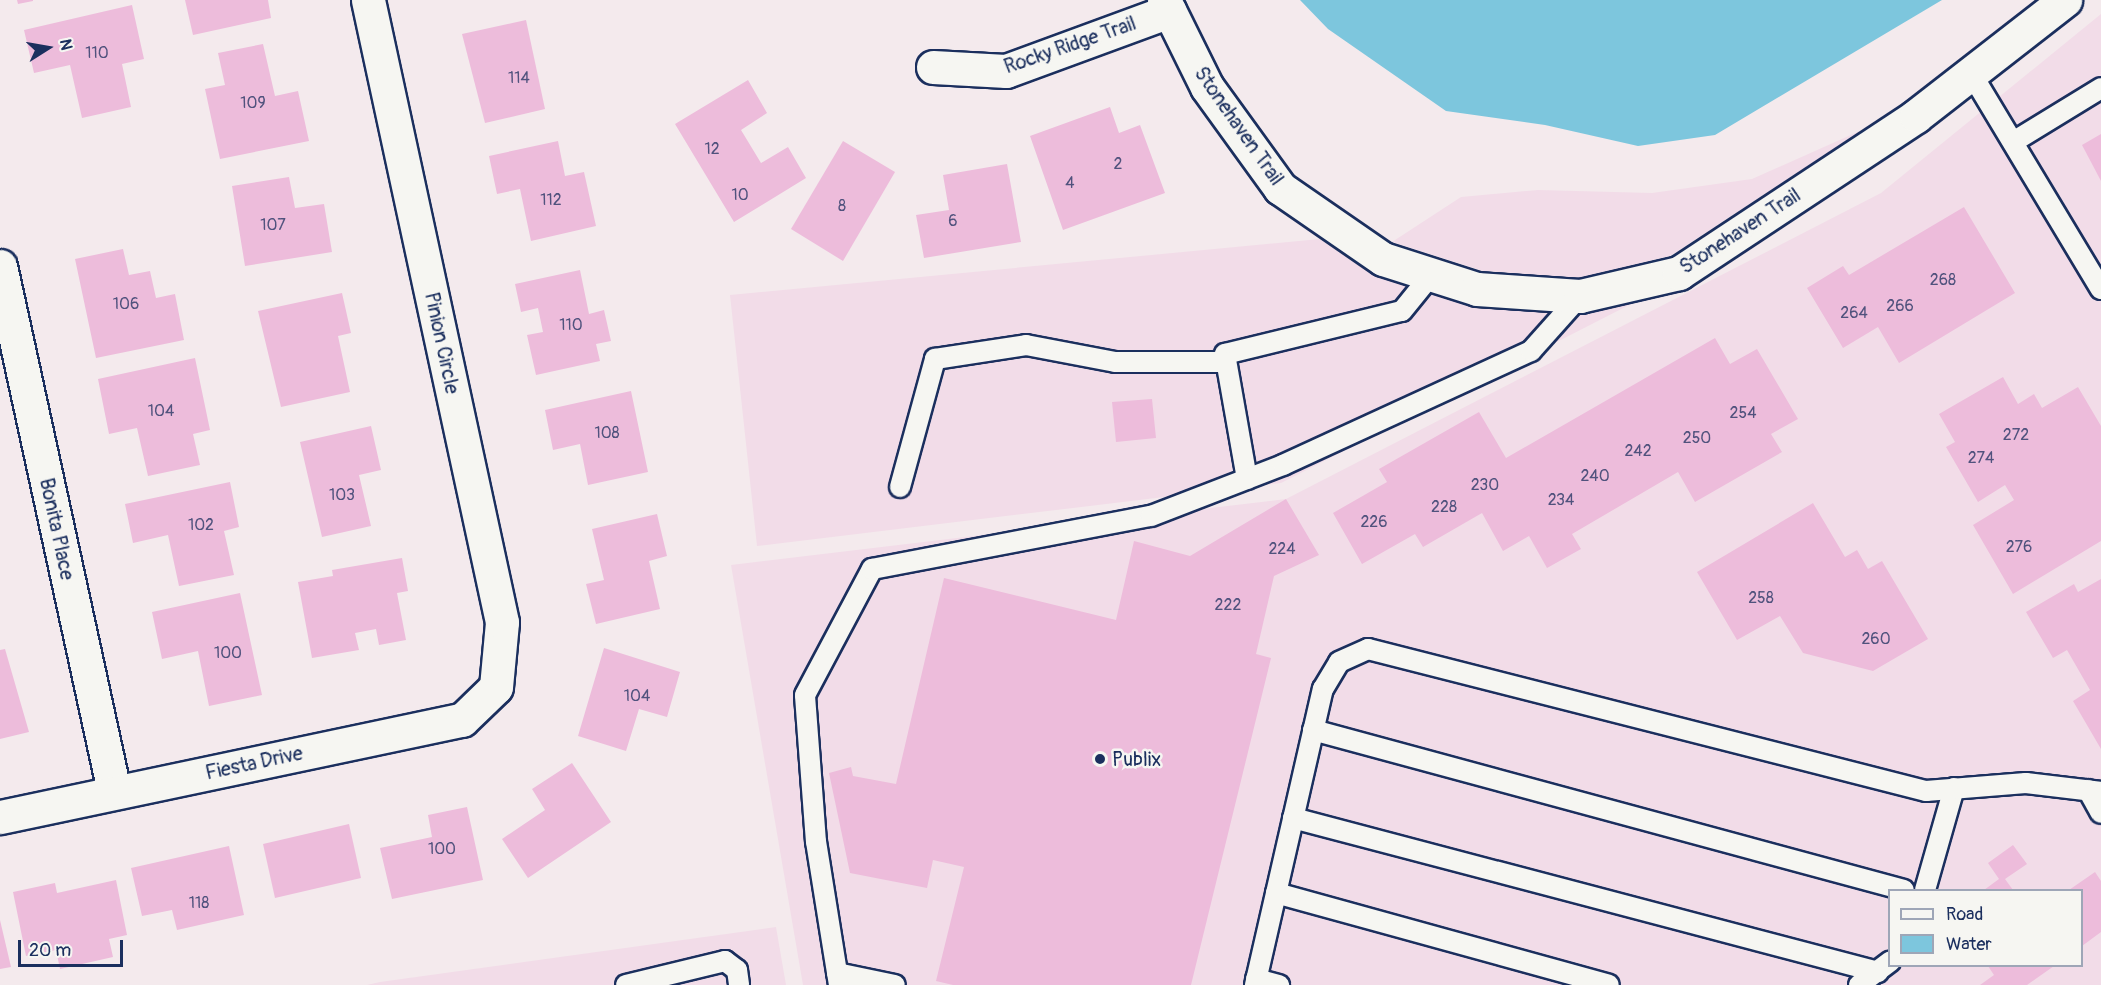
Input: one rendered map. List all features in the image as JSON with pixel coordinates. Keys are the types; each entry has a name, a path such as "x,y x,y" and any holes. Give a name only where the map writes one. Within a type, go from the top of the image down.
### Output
{"street":[{"name":"Pinion Circle","path":"368,0 502,622 496,687"},
{"name":"Stonehaven Trail","path":"1167,5 1207,87 1280,188 1383,259 1477,289 1580,296 1679,273 1916,116 2065,0"},
{"name":"Rocky Ridge Trail","path":"933,67 1006,71 1167,5"},
{"name":"Bonita Place","path":"0,266 114,792"},
{"name":"Fiesta Drive","path":"0,817 462,720 496,687"}],"lane":[{"path":"1971,73 2101,289"},
{"path":"2013,142 2101,88"},
{"path":"1247,479 1225,354 1402,311 1432,274"},
{"path":"895,985 838,979 816,842 805,695 872,569 1150,516 1247,479 1531,351 1580,296"},
{"path":"900,487 935,359 1026,345 1115,362 1226,362"},
{"path":"1279,985 1256,982 1323,689 1339,662 1368,649 1926,790 2026,783 2094,791 2101,813"},
{"path":"1313,730 1897,889"},
{"path":"1925,889 1954,788"},
{"path":"1293,818 1884,967"},
{"path":"1276,893 1609,985"},
{"path":"626,985 725,961 737,970 739,985"},
{"path":"1859,985 1884,967"}],"shaded area":[{"path":"2101,14 2101,985 803,985 731,565 1286,499 1881,193"},
{"path":"1862,130 1670,256 1579,278 1483,271 1392,242 1461,197 1538,190 1652,193 1752,179"},
{"path":"1320,239 1371,274 1475,306 1578,314 1635,302 1281,483 757,546 730,295"},
{"path":"776,927 786,985 367,985 380,982"}],"water":[{"path":"1300,0 1942,0 1715,135 1638,146 1545,125 1446,111 1328,29"}],"building":[{"path":"17,0 33,0 33,1 18,4"},
{"path":"185,0 268,0 271,18 193,35"},
{"path":"132,5 144,59 122,64 131,107 82,118 70,65 34,73 24,30"},
{"path":"526,20 545,109 485,123 462,34"},
{"path":"263,44 275,96 298,91 309,141 220,159 205,89 225,85 218,53"},
{"path":"748,80 767,113 741,130 761,163 788,147 806,178 734,222 675,124"},
{"path":"1110,107 1119,133 1140,125 1165,193 1063,230 1030,136"},
{"path":"2101,134 2101,181 2082,145"},
{"path":"558,141 565,176 584,172 596,226 531,241 520,189 497,194 489,156"},
{"path":"843,141 895,172 843,261 791,229"},
{"path":"1007,164 1021,242 924,258 916,215 949,210 943,175"},
{"path":"289,177 295,208 324,204 332,252 245,266 232,186"},
{"path":"1964,207 2015,293 1899,363 1878,327 1843,348 1807,288 1843,266 1849,275"},
{"path":"123,249 129,275 150,271 156,298 175,294 184,340 96,358 75,259"},
{"path":"580,270 589,314 604,310 611,341 596,344 600,361 536,375 527,335 543,332 538,308 521,312 515,284"},
{"path":"342,293 351,333 338,336 350,392 281,407 258,311"},
{"path":"1715,338 1730,364 1757,349 1798,419 1771,434 1782,452 1695,502 1678,472 1572,534 1581,549 1547,568 1529,536 1503,551 1482,513 1423,547 1415,534 1362,564 1333,513 1387,482 1379,469 1479,412 1506,458"},
{"path":"195,358 210,430 193,434 200,465 148,476 137,428 109,434 98,379"},
{"path":"2003,377 2018,404 2034,394 2042,408 2078,387 2101,426 2101,541 2013,594 1973,525 2014,500 2005,485 1978,502 1946,447 1955,442 1939,414"},
{"path":"631,391 648,472 588,485 580,444 553,450 545,410"},
{"path":"1152,399 1156,438 1116,442 1112,402"},
{"path":"371,426 381,470 359,475 371,526 322,537 300,442"},
{"path":"230,482 239,527 224,531 234,575 179,586 168,535 133,543 125,504"},
{"path":"1286,499 1319,555 1274,576 1256,654 1271,658 1191,985 953,985 936,981 964,867 933,860 927,888 850,873 829,773 851,767 853,776 896,784 944,578 1116,620 1134,541 1190,556"},
{"path":"1813,503 1845,557 1857,550 1868,569 1882,561 1928,639 1873,671 1803,653 1780,616 1737,640 1697,572"},
{"path":"657,514 667,556 649,561 660,609 596,624 586,584 604,580 592,529"},
{"path":"402,558 408,591 397,593 406,640 379,645 376,629 355,633 359,650 312,658 298,582 333,576 332,570"},
{"path":"2101,579 2101,749 2073,701 2090,690 2067,650 2053,658 2026,612 2074,584 2078,592"},
{"path":"240,593 262,695 209,706 198,651 162,659 152,612"},
{"path":"604,648 680,672 667,717 639,709 626,751 578,736"},
{"path":"5,649 29,732 0,739 0,650"},
{"path":"572,763 611,822 528,878 502,839 545,810 532,789"},
{"path":"467,807 483,880 392,899 380,848 432,837 428,815"},
{"path":"349,824 361,878 275,898 263,844"},
{"path":"2013,845 2027,864 2005,879 2012,889 1985,889 1999,879 1988,863"},
{"path":"229,846 244,915 177,930 172,910 142,916 131,868"},
{"path":"2095,872 2101,881 2101,932 2083,945 2083,889 2070,889"},
{"path":"116,880 127,935 109,939 113,957 60,969 56,950 26,956 13,892 55,883 57,893"},
{"path":"0,920 11,967 0,969"},
{"path":"1989,967 2053,967 2027,985 1980,985 1994,975"}],"place":[{"name":"Publix","path":"1100,759"}]}
